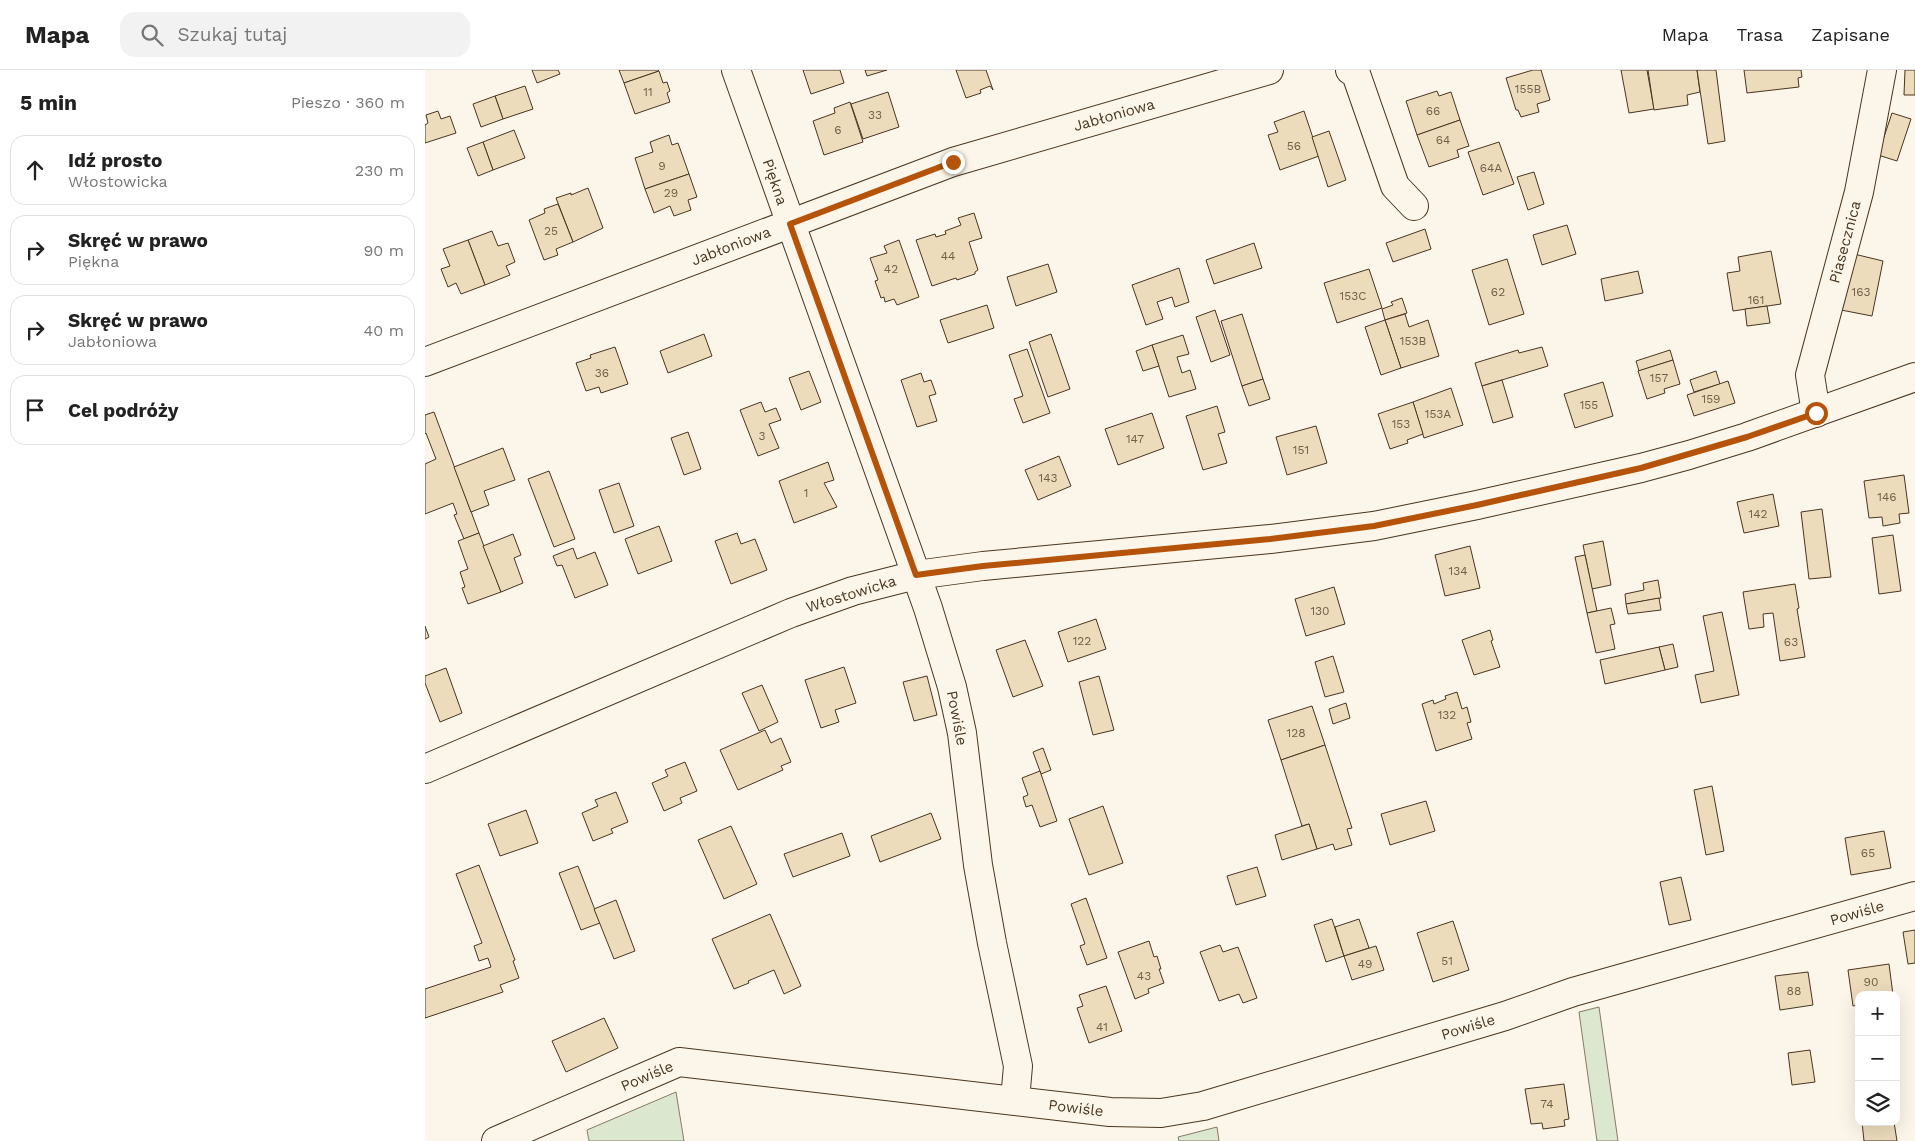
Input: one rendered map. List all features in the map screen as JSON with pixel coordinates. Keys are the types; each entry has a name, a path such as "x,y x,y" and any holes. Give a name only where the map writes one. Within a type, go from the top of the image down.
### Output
{"street":[{"name":"Piękna","path":"736,70 916,575"},
{"name":"Jabłoniowa","path":"425,362 953,162 1269,70"},
{"path":"1350,70 1356,74 1395,186 1414,206"},
{"name":"Piasecznica","path":"1816,413 1810,375 1859,192 1881,70"},
{"name":"Włostowicka","path":"425,769 791,613 853,591 916,575 983,566 1270,539 1374,526 1641,468 1739,440 1915,377"},
{"name":"Powiśle","path":"916,575 952,687 962,733 978,865 992,944 1018,1066 1015,1100"},
{"name":"Powiśle","path":"497,1141 679,1062 1111,1112 1161,1113 1203,1106 1505,1016 1573,992 1915,896"}],"green space":[{"path":"1599,1007 1618,1141 1597,1141 1579,1012"},
{"path":"676,1092 684,1141 589,1141 587,1130"},
{"path":"1217,1127 1219,1141 1179,1141 1178,1137"}],"building":[{"path":"532,70 558,70 560,74 537,83"},
{"path":"619,70 658,70 659,71 624,83"},
{"path":"803,70 840,70 844,83 811,94"},
{"path":"865,70 887,70 867,76"},
{"path":"956,70 986,70 993,90 990,86 980,90 981,93 966,98"},
{"path":"1533,70 1541,70 1550,100 1537,104 1539,112 1521,117 1518,110 1516,110 1506,78"},
{"path":"1621,70 1647,70 1654,109 1629,113"},
{"path":"1648,70 1697,70 1700,92 1687,95 1688,105 1654,110"},
{"path":"1697,70 1716,70 1725,141 1708,144"},
{"path":"1744,70 1801,70 1802,77 1798,78 1799,87 1747,93"},
{"path":"1905,70 1915,70 1915,95 1904,95"},
{"path":"659,71 663,83 667,82 670,91 667,93 670,102 635,114 624,83"},
{"path":"525,86 533,109 503,119 495,96"},
{"path":"1437,91 1439,96 1451,92 1460,120 1417,135 1406,101"},
{"path":"888,92 899,127 863,139 851,104"},
{"path":"495,96 503,119 481,127 473,104"},
{"path":"850,102 863,142 824,155 813,121 835,113 834,108"},
{"path":"438,111 441,119 450,116 456,133 425,143 425,125 428,123 426,115"},
{"path":"1304,111 1319,156 1280,170 1268,135 1278,132 1274,122"},
{"path":"1892,113 1911,119 1897,161 1878,155"},
{"path":"1460,120 1469,146 1457,150 1459,157 1429,167 1417,135"},
{"path":"514,130 525,158 493,170 483,142"},
{"path":"1329,131 1346,180 1328,187 1312,137"},
{"path":"669,135 672,145 678,143 689,174 645,189 635,158 653,152 650,142"},
{"path":"483,142 493,170 478,176 467,148"},
{"path":"1499,142 1514,184 1483,195 1468,152"},
{"path":"1534,172 1544,204 1528,210 1517,177"},
{"path":"689,174 697,197 688,200 691,210 674,216 670,206 654,213 645,189"},
{"path":"588,188 603,228 573,242 556,198 571,193 571,195"},
{"path":"558,204 573,242 556,249 558,255 544,260 529,220 545,213 544,209"},
{"path":"974,213 982,238 969,242 978,270 975,274 932,286 916,240 935,234 936,237 946,234 945,231 961,225 958,218"},
{"path":"1567,225 1576,254 1542,265 1533,235"},
{"path":"1425,229 1431,249 1393,262 1386,243"},
{"path":"492,231 498,246 508,243 515,262 506,266 510,275 485,285 468,240"},
{"path":"468,240 485,285 461,294 456,283 448,287 441,269 450,266 443,249"},
{"path":"899,240 919,297 897,305 894,299 885,302 884,297 881,298 875,281 878,280 870,258 887,253 884,246"},
{"path":"1254,243 1262,268 1214,284 1206,260"},
{"path":"1771,251 1781,304 1733,311 1727,273 1740,271 1738,257"},
{"path":"1854,254 1883,261 1872,316 1841,310"},
{"path":"1507,259 1524,314 1489,325 1472,270"},
{"path":"1048,264 1057,292 1016,306 1007,277"},
{"path":"1179,268 1189,302 1175,307 1172,297 1157,302 1163,319 1146,325 1132,285"},
{"path":"1369,269 1382,308 1337,323 1324,283"},
{"path":"1638,271 1643,293 1605,301 1601,279"},
{"path":"1402,298 1407,313 1385,320 1382,309 1393,305 1391,302"},
{"path":"987,305 994,328 948,343 940,320"},
{"path":"1767,306 1770,323 1747,326 1745,309"},
{"path":"1215,310 1230,355 1211,362 1196,317"},
{"path":"1242,314 1263,379 1242,386 1221,321"},
{"path":"1405,314 1409,327 1428,320 1439,356 1401,368 1385,320"},
{"path":"1385,320 1401,368 1381,375 1365,327"},
{"path":"704,334 712,356 668,373 660,351"},
{"path":"1051,334 1070,389 1048,397 1029,342"},
{"path":"1183,335 1189,354 1177,357 1182,373 1190,370 1196,389 1169,397 1152,345"},
{"path":"1152,345 1159,366 1143,371 1136,351"},
{"path":"615,347 628,384 601,393 599,387 586,391 576,363 591,358 590,355"},
{"path":"1542,347 1548,366 1482,386 1475,363 1518,350 1519,353"},
{"path":"1027,349 1050,413 1023,423 1014,399 1023,396 1009,355"},
{"path":"1670,350 1673,360 1639,371 1636,361"},
{"path":"1673,360 1680,384 1664,389 1665,393 1647,399 1638,371"},
{"path":"809,371 821,402 801,410 789,378"},
{"path":"1716,371 1720,384 1694,392 1690,380"},
{"path":"921,373 924,382 931,380 936,394 929,396 937,421 917,427 901,380"},
{"path":"1263,379 1270,399 1249,406 1242,386"},
{"path":"1502,380 1513,417 1493,423 1482,386"},
{"path":"1728,381 1735,403 1694,416 1687,395"},
{"path":"1603,382 1613,416 1575,428 1564,394"},
{"path":"1451,388 1463,425 1424,438 1413,402"},
{"path":"761,402 765,412 776,408 781,420 769,424 779,448 758,456 740,410"},
{"path":"1413,402 1423,434 1407,440 1408,443 1390,449 1378,414"},
{"path":"1217,406 1225,432 1218,434 1227,463 1203,470 1186,416"},
{"path":"434,412 479,533 464,539 454,515 457,514 453,503 425,514 425,464 436,459 425,434 425,415"},
{"path":"1152,413 1164,448 1118,465 1105,429"},
{"path":"1316,426 1327,463 1287,475 1276,437"},
{"path":"688,432 701,469 684,475 671,438"},
{"path":"503,448 515,480 484,491 489,505 471,512 454,467"},
{"path":"1059,456 1071,486 1038,500 1025,470"},
{"path":"828,462 834,480 824,483 837,507 794,523 779,481"},
{"path":"549,471 575,539 554,547 528,479"},
{"path":"1904,475 1909,513 1899,514 1900,523 1883,526 1882,517 1869,518 1864,481"},
{"path":"619,483 634,526 614,533 599,490"},
{"path":"1773,494 1779,526 1744,533 1737,502"},
{"path":"1822,509 1831,577 1809,579 1801,512"},
{"path":"659,526 672,561 638,574 625,539"},
{"path":"479,533 501,592 468,604 462,588 465,587 460,572 468,569 458,541"},
{"path":"737,533 741,544 755,539 767,570 731,584 715,541"},
{"path":"513,534 521,555 514,558 523,583 501,592 483,546"},
{"path":"1893,535 1901,591 1879,594 1872,538"},
{"path":"1603,541 1611,585 1592,589 1583,545"},
{"path":"1470,546 1480,588 1445,596 1435,555"},
{"path":"573,548 577,559 595,552 608,585 575,598 562,565 557,566 553,556"},
{"path":"1585,555 1597,611 1587,613 1575,557"},
{"path":"1658,580 1661,598 1626,604 1625,594 1644,590 1643,583"},
{"path":"1795,584 1805,657 1780,661 1773,613 1763,614 1764,627 1749,629 1743,592"},
{"path":"1334,587 1345,624 1306,636 1295,599"},
{"path":"1659,598 1661,610 1628,614 1626,604"},
{"path":"1611,608 1615,624 1610,625 1615,649 1596,653 1587,613"},
{"path":"1722,612 1739,695 1701,703 1695,675 1714,671 1703,616"},
{"path":"1096,619 1106,649 1068,662 1058,632"},
{"path":"425,626 429,637 425,639"},
{"path":"1490,630 1493,640 1491,641 1500,667 1474,675 1462,640"},
{"path":"1025,640 1043,686 1013,697 996,650"},
{"path":"1673,644 1678,667 1665,670 1659,647"},
{"path":"1659,647 1665,670 1605,684 1600,660"},
{"path":"1333,656 1344,692 1325,697 1315,662"},
{"path":"844,667 856,703 835,710 839,722 821,728 805,680"},
{"path":"446,668 462,713 440,722 425,683 425,676"},
{"path":"927,676 937,715 914,721 903,682"},
{"path":"1099,676 1114,730 1093,735 1079,682"},
{"path":"762,685 778,722 759,731 742,693"},
{"path":"1457,692 1462,709 1467,707 1471,722 1467,723 1472,739 1436,751 1422,704 1433,700 1434,704 1446,699 1445,696"},
{"path":"1346,703 1350,718 1333,724 1329,709"},
{"path":"1312,706 1325,745 1281,760 1268,720"},
{"path":"765,730 771,743 781,738 791,762 781,766 783,770 738,790 720,750"},
{"path":"1325,745 1352,828 1347,829 1352,845 1335,850 1333,844 1317,849 1309,824 1302,826 1281,760"},
{"path":"1043,748 1051,770 1041,774 1033,752"},
{"path":"685,762 697,791 680,798 682,803 664,811 652,783 668,776 665,770"},
{"path":"1040,771 1057,821 1040,827 1032,805 1026,807 1023,797 1028,795 1022,778"},
{"path":"1712,786 1724,851 1706,855 1694,790"},
{"path":"616,792 628,822 611,829 613,833 593,841 582,813 598,806 595,800"},
{"path":"1426,801 1435,831 1390,845 1381,814"},
{"path":"1103,806 1123,863 1089,875 1069,819"},
{"path":"526,810 538,843 500,856 488,824"},
{"path":"931,813 941,839 880,862 871,836"},
{"path":"1309,824 1317,849 1282,860 1275,835"},
{"path":"731,826 757,884 724,899 698,840"},
{"path":"1884,831 1891,868 1851,875 1845,838"},
{"path":"842,833 850,856 793,877 784,854"},
{"path":"479,865 515,960 513,961 519,978 500,985 503,992 425,1018 425,989 491,967 488,958 479,961 474,946 482,943 456,874"},
{"path":"578,866 600,923 581,930 559,873"},
{"path":"1257,867 1266,896 1236,905 1227,876"},
{"path":"1681,877 1691,920 1669,925 1660,882"},
{"path":"1086,898 1107,958 1087,965 1080,946 1085,944 1071,904"},
{"path":"616,900 635,951 614,959 594,909"},
{"path":"770,914 801,986 784,994 774,970 734,989 712,939"},
{"path":"1332,919 1344,956 1326,962 1314,925"},
{"path":"1359,919 1369,948 1344,956 1335,927"},
{"path":"1453,921 1469,970 1433,982 1417,933"},
{"path":"1915,930 1915,963 1908,964 1903,932"},
{"path":"1149,941 1154,957 1157,956 1164,983 1148,989 1149,993 1135,999 1118,952"},
{"path":"1220,945 1223,952 1238,947 1257,998 1243,1003 1239,994 1219,1001 1200,952"},
{"path":"1376,946 1384,970 1352,980 1344,956"},
{"path":"1889,964 1892,991 1855,991 1855,1006 1853,1006 1848,970"},
{"path":"1808,972 1813,1005 1780,1010 1775,976"},
{"path":"1106,986 1122,1031 1089,1043 1077,1008 1083,1006 1079,995"},
{"path":"604,1018 618,1048 566,1072 552,1041"},
{"path":"1810,1050 1815,1082 1792,1085 1788,1053"},
{"path":"1564,1084 1569,1119 1564,1120 1565,1126 1543,1129 1542,1123 1531,1124 1525,1089"},
{"path":"1862,1126 1895,1126 1897,1141 1864,1141"}],"route":[{"path":"953,162 790,224 916,575 983,566 1270,539 1374,526 1641,468 1747,437 1816,413"}]}
